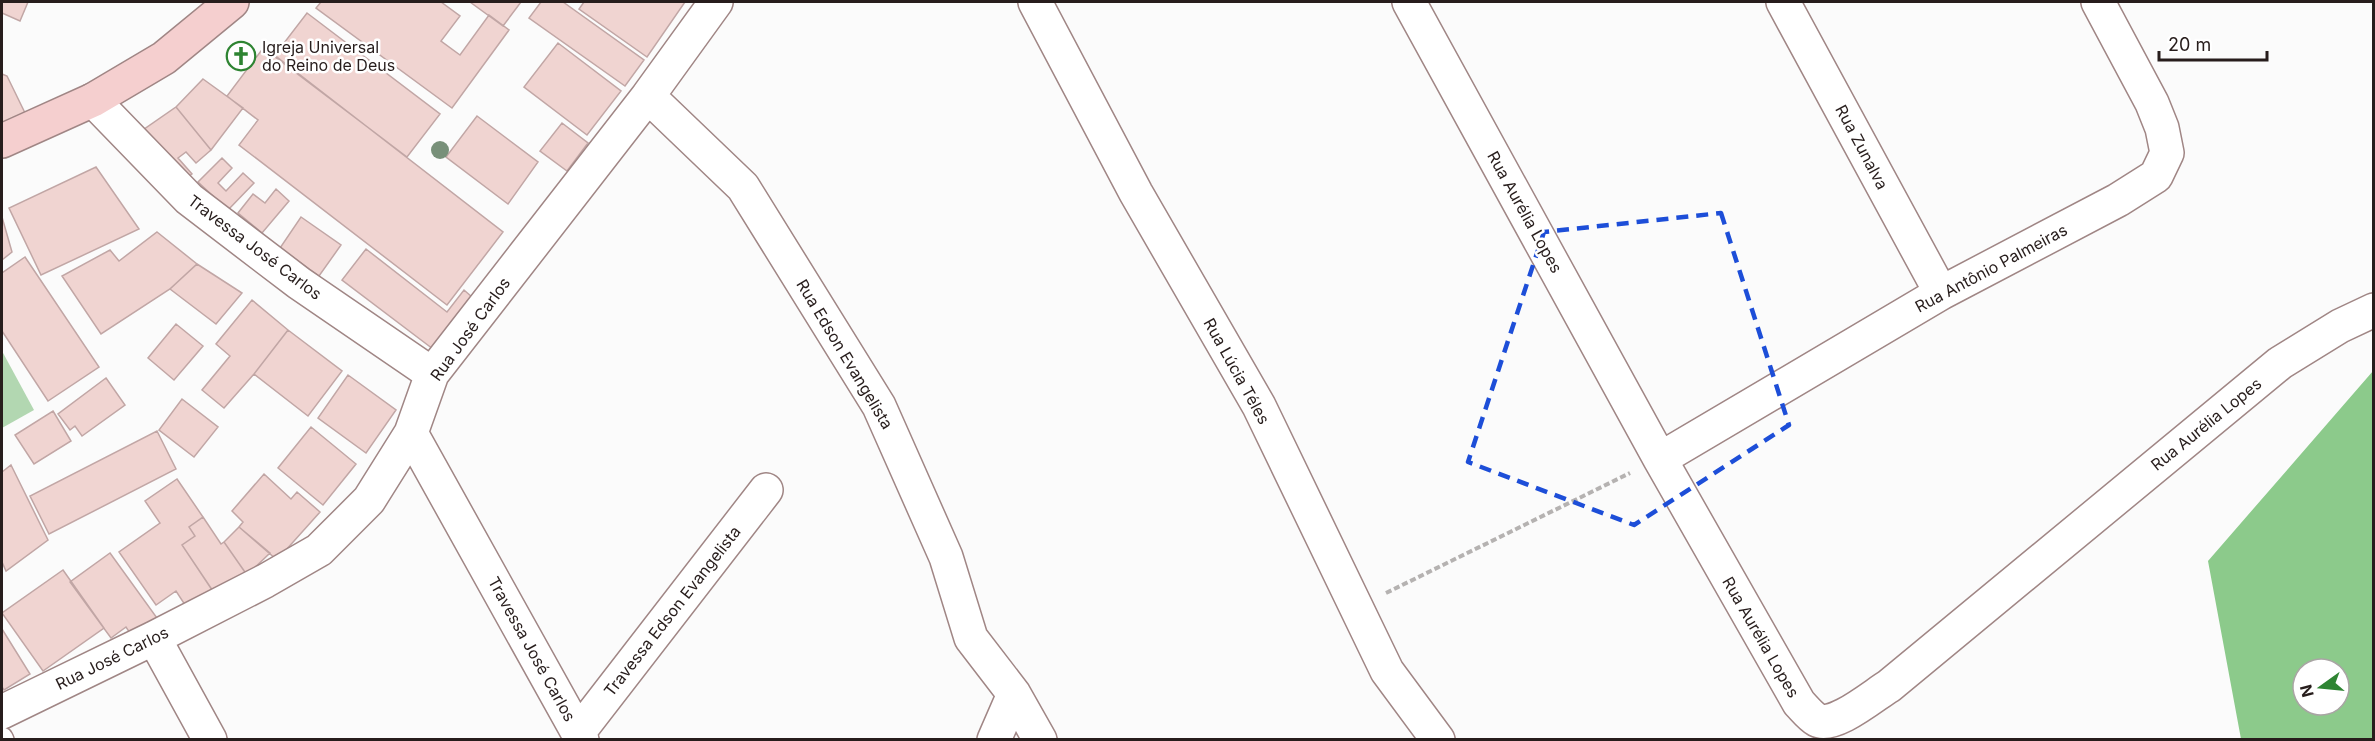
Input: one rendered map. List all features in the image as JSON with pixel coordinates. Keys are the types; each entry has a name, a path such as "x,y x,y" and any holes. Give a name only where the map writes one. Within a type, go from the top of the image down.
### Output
{"main road":[{"path":"2,141 93,100 164,58 232,2"}],"street":[{"name":"Rua José Carlos","path":"2,711 154,638 265,581 319,550 369,500 411,433 432,374 648,96 716,2"},
{"name":"Rua Lúcia Téles","path":"1035,2 1136,193 1259,406 1387,671 1438,740"},
{"name":"Rua Aurélia Lopes","path":"1409,2 1660,459 1798,703 1817,720 1828,722 1841,717 1889,686 2280,363 2340,326 2373,310"},
{"name":"Rua Zunalva","path":"1783,2 1941,293"},
{"name":"Rua Antônio Palmeiras","path":"1660,459 1941,293 2118,200 2156,176 2167,153 2162,128 2152,103 2098,2"},
{"name":"Rua Edson Evangelista","path":"648,96 743,187 879,406 946,557 971,638 1014,694 1040,740"},
{"name":"Travessa José Carlos","path":"93,100 189,199 299,283 432,374"},
{"name":"Travessa José Carlos","path":"411,433 580,736"},
{"name":"Travessa Edson Evangelista","path":"580,736 766,490"},
{"path":"154,638 210,740"},
{"path":"994,740 1014,694"}],"path":[{"path":"1356,608 1660,459"}],"highlighted area":[{"path":"1721,213 1789,425 1634,525 1468,462 1544,232"}],"green space":[{"path":"2,351 34,410 2,428"},
{"path":"2373,371 2373,739 2241,739 2208,561"}],"building":[{"path":"2,2 28,2 20,21 2,13"},
{"path":"321,2 441,2 460,16 441,41 460,55 489,15 509,30 452,108 316,8"},
{"path":"470,2 521,2 503,26"},
{"path":"541,2 563,2 644,60 625,86 529,18"},
{"path":"584,2 685,2 647,57 579,9"},
{"path":"307,13 440,114 407,157 274,56"},
{"path":"558,43 621,91 587,135 524,87"},
{"path":"264,47 503,232 447,305 239,145 258,120 227,96"},
{"path":"2,74 7,76 27,117 2,125"},
{"path":"203,79 243,108 211,150 176,107"},
{"path":"176,107 211,150 196,163 186,152 178,158 192,174 177,185 140,132"},
{"path":"477,116 538,162 508,204 446,157"},
{"path":"562,123 588,143 567,171 540,151"},
{"path":"222,158 232,168 218,183 226,191 243,173 254,183 228,210 198,182"},
{"path":"96,167 139,229 41,275 9,208"},
{"path":"276,189 289,201 262,233 238,213 253,194 265,203"},
{"path":"2,217 12,252 2,260"},
{"path":"301,217 341,245 319,276 280,248"},
{"path":"157,232 197,264 170,289 101,334 62,276 110,250 119,261"},
{"path":"366,249 447,312 464,290 472,297 433,349 342,280"},
{"path":"25,257 99,367 48,401 2,331 2,273"},
{"path":"197,264 242,293 216,324 170,289"},
{"path":"252,300 288,330 224,408 202,390 230,356 216,344"},
{"path":"176,324 203,346 174,380 148,358"},
{"path":"288,330 342,371 308,416 254,374"},
{"path":"348,375 396,410 366,453 318,418"},
{"path":"106,378 125,405 82,436 75,426 70,430 58,414"},
{"path":"182,399 218,427 194,457 159,430"},
{"path":"53,411 71,441 34,464 15,435"},
{"path":"311,427 356,464 323,505 278,468"},
{"path":"157,431 176,469 49,534 30,496"},
{"path":"11,465 48,540 6,571 2,562 2,472"},
{"path":"264,474 291,499 297,492 320,512 277,560 239,527 243,522 232,511"},
{"path":"177,479 203,517 189,527 195,536 182,545 215,594 189,611 176,591 156,605 119,552 160,523 145,501"},
{"path":"203,517 221,544 224,542 247,575 216,596 182,545 195,536 189,527"},
{"path":"239,527 270,553 247,575 224,542"},
{"path":"110,553 157,618 132,636 126,627 111,638 70,582"},
{"path":"63,570 104,628 43,671 2,613"},
{"path":"2,629 30,674 4,690 2,687"}],"place":[{"name":"Igreja Universal do Reino de Deus","path":"241,56"}]}
